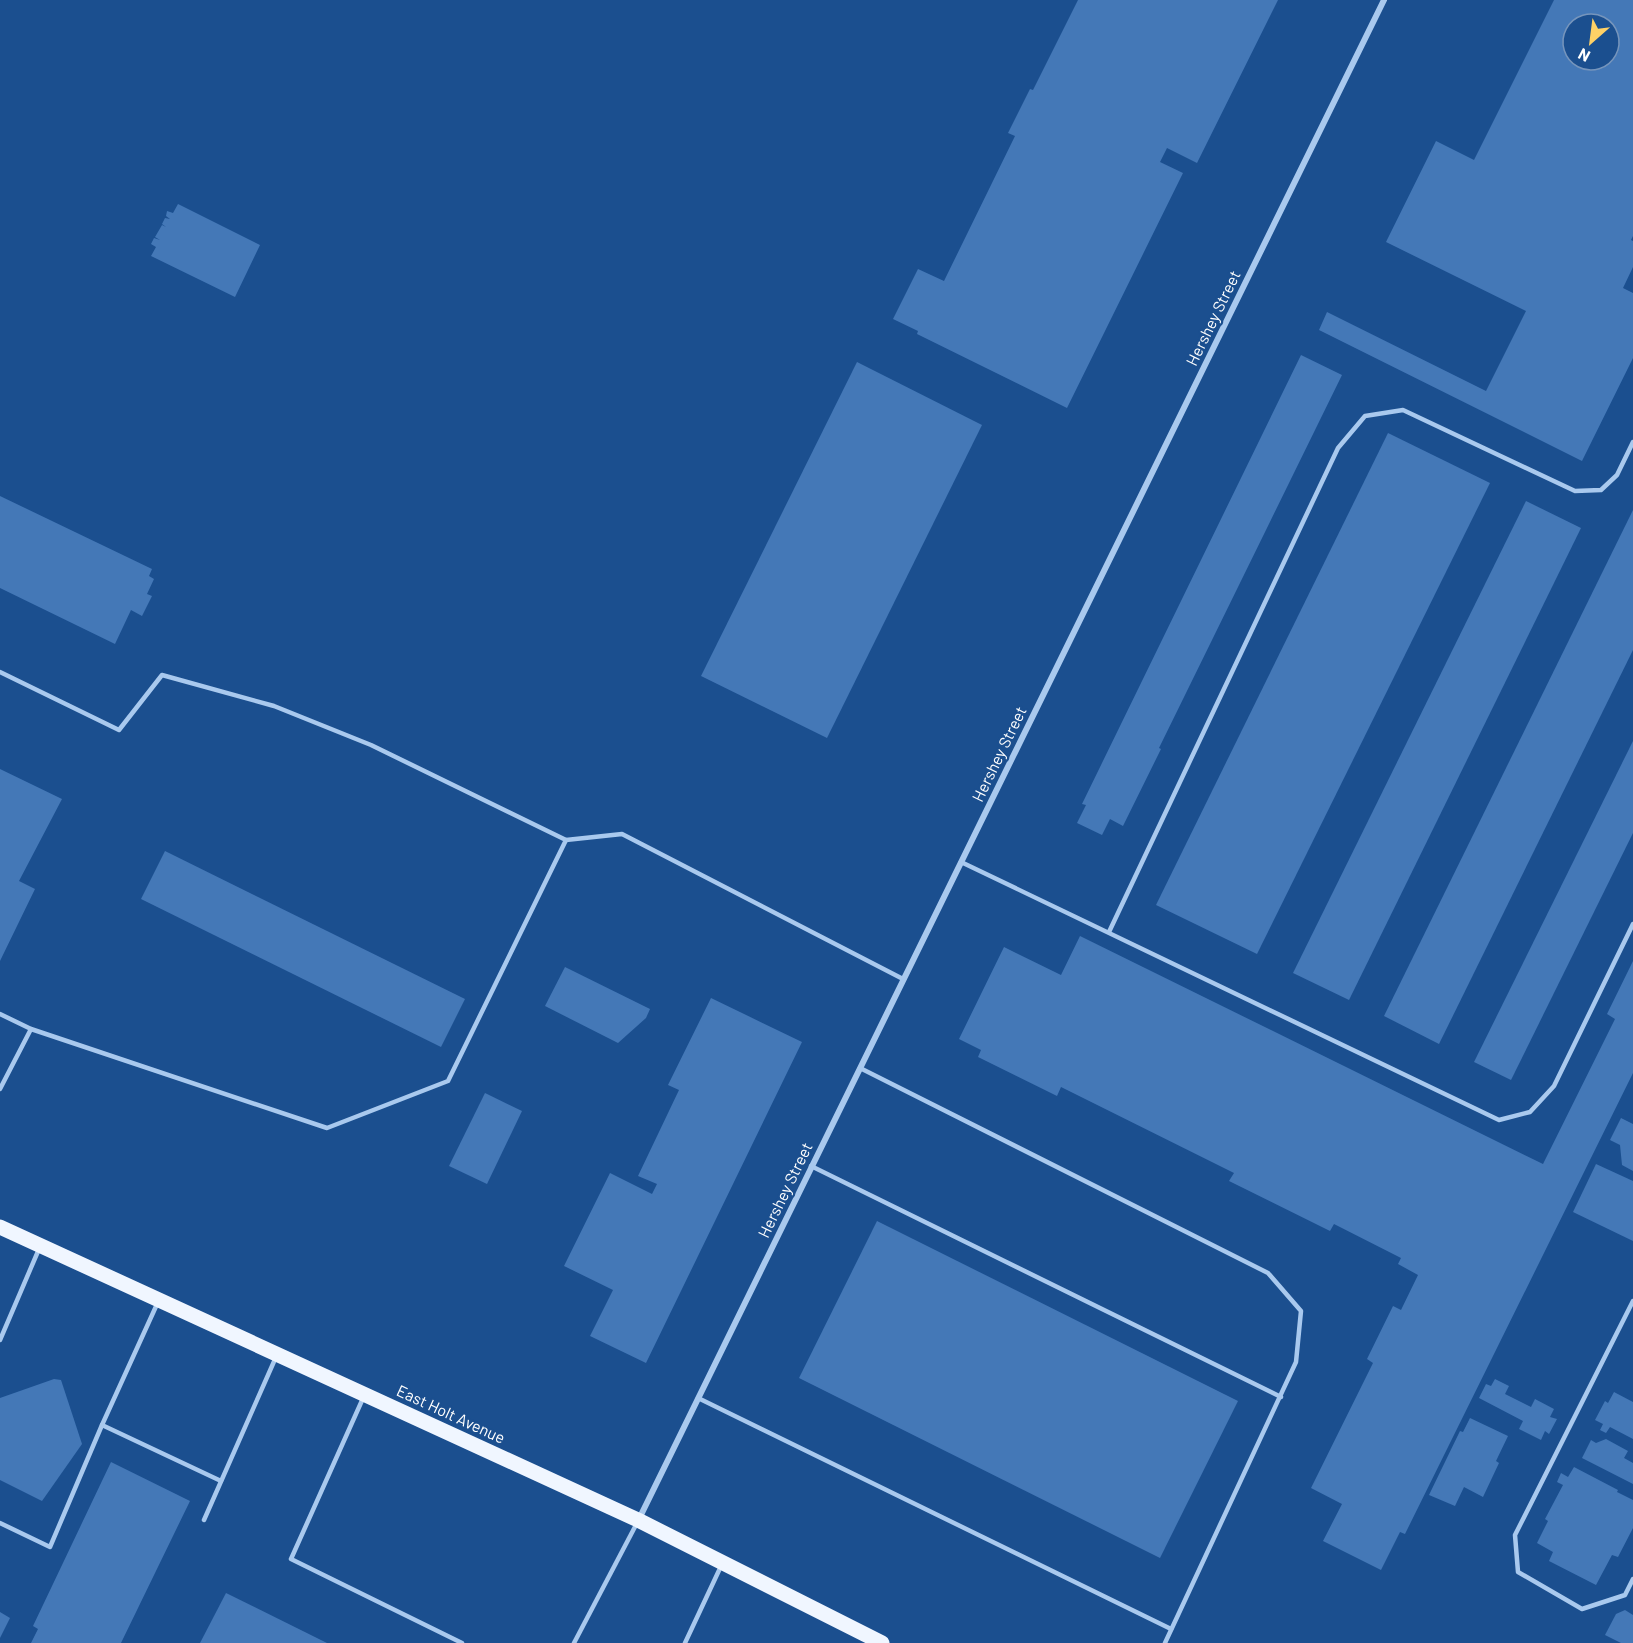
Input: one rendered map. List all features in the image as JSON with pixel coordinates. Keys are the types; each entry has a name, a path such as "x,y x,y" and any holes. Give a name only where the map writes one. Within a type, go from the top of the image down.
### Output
{"main road":[{"name":"East Holt Avenue","path":"0,1227 638,1520 881,1643"}],"street":[{"name":"Hershey Street","path":"638,1520 1384,0"}],"lane":[{"path":"1109,932 1338,448 1365,416 1403,410 1575,491 1601,490 1617,475 1633,442"},
{"path":"0,672 119,730 162,675 274,706 371,745 566,840 622,834 903,979"},
{"path":"0,1014 31,1029 327,1128 448,1081 566,840"},
{"path":"961,862 1499,1120 1530,1112 1554,1086 1633,924"},
{"path":"0,1089 31,1029"},
{"path":"860,1068 1268,1273 1301,1311 1296,1362 1164,1643"},
{"path":"812,1166 1281,1397"},
{"path":"0,1341 41,1245"},
{"path":"0,1523 51,1547 92,1447 159,1300"},
{"path":"1633,1301 1515,1535 1518,1572 1582,1609 1625,1595 1633,1579"},
{"path":"204,1520 277,1354"},
{"path":"365,1394 291,1558 462,1643"},
{"path":"698,1398 1171,1629"},
{"path":"102,1425 221,1481"},
{"path":"574,1643 638,1520"},
{"path":"685,1643 723,1563"}],"building":[{"path":"1078,0 1278,0 1197,163 1167,148 1160,162 1183,173 1067,408 917,334 918,331 893,319 918,269 944,281 1015,136 1008,133 1030,89 1033,90"},
{"path":"1554,0 1633,0 1633,236 1631,240 1633,241 1633,267 1623,288 1633,293 1633,358 1582,461 1319,330 1327,312 1486,391 1526,311 1386,242 1436,141 1474,160"},
{"path":"178,204 260,245 235,297 151,256 156,247 151,244 154,238 160,240 155,237 162,225 166,227 162,224 165,218 170,219 166,216 167,211 173,213"},
{"path":"1301,355 1342,375 1123,826 1110,819 1102,835 1077,823 1086,805 1082,804"},
{"path":"857,362 982,425 827,738 701,676"},
{"path":"1388,433 1490,483 1257,954 1156,905"},
{"path":"0,496 152,569 149,576 154,579 147,594 152,596 142,616 131,610 115,644 0,588"},
{"path":"1526,501 1581,528 1349,1000 1293,973"},
{"path":"1633,510 1633,650 1439,1044 1384,1016"},
{"path":"1633,741 1633,833 1511,1080 1474,1062"},
{"path":"0,769 62,799 19,881 35,889 0,961"},
{"path":"165,851 465,999 441,1047 141,899"},
{"path":"1080,936 1543,1164 1615,1019 1607,1014 1633,961 1633,1073 1405,1534 1400,1532 1381,1570 1323,1541 1342,1504 1311,1488 1373,1363 1367,1359 1393,1306 1401,1310 1418,1275 1398,1264 1401,1258 1334,1224 1330,1231 1229,1181 1234,1173 1061,1087 1057,1096 978,1057 981,1050 959,1039 1004,947 1061,975"},
{"path":"565,967 650,1009 646,1018 618,1043 545,1006"},
{"path":"711,998 802,1042 646,1363 590,1336 613,1290 564,1266 610,1173 652,1194 657,1184 638,1176 679,1090 668,1085"},
{"path":"485,1093 522,1111 487,1184 449,1166"},
{"path":"1621,1118 1633,1124 1633,1171 1622,1165 1620,1145 1610,1140"},
{"path":"1596,1164 1633,1181 1633,1241 1573,1212"},
{"path":"877,1221 1238,1401 1160,1558 799,1378"},
{"path":"54,1379 61,1380 82,1444 42,1501 0,1480 0,1398"},
{"path":"1495,1379 1509,1386 1505,1394 1531,1407 1535,1399 1554,1409 1550,1417 1557,1419 1549,1434 1545,1431 1541,1440 1519,1429 1523,1421 1479,1398 1486,1384 1491,1386"},
{"path":"1614,1392 1633,1402 1633,1439 1610,1427 1606,1433 1600,1430 1603,1424 1595,1420 1605,1401 1608,1403"},
{"path":"1470,1418 1508,1436 1496,1461 1499,1463 1483,1497 1464,1487 1455,1506 1429,1495 1460,1431 1463,1432"},
{"path":"1606,1439 1628,1451 1624,1458 1633,1463 1633,1484 1582,1458 1591,1440 1596,1443"},
{"path":"111,1462 190,1501 121,1643 31,1643 38,1629 33,1626"},
{"path":"1574,1467 1633,1500 1633,1528 1618,1557 1612,1555 1596,1585 1549,1561 1553,1552 1537,1543 1548,1521 1545,1519 1563,1485 1557,1482 1561,1473 1568,1477"},
{"path":"226,1593 327,1643 200,1643"},
{"path":"1625,1610 1633,1615 1633,1643 1621,1643 1605,1635 1616,1614"},
{"path":"0,1612 10,1618 0,1638"}]}
